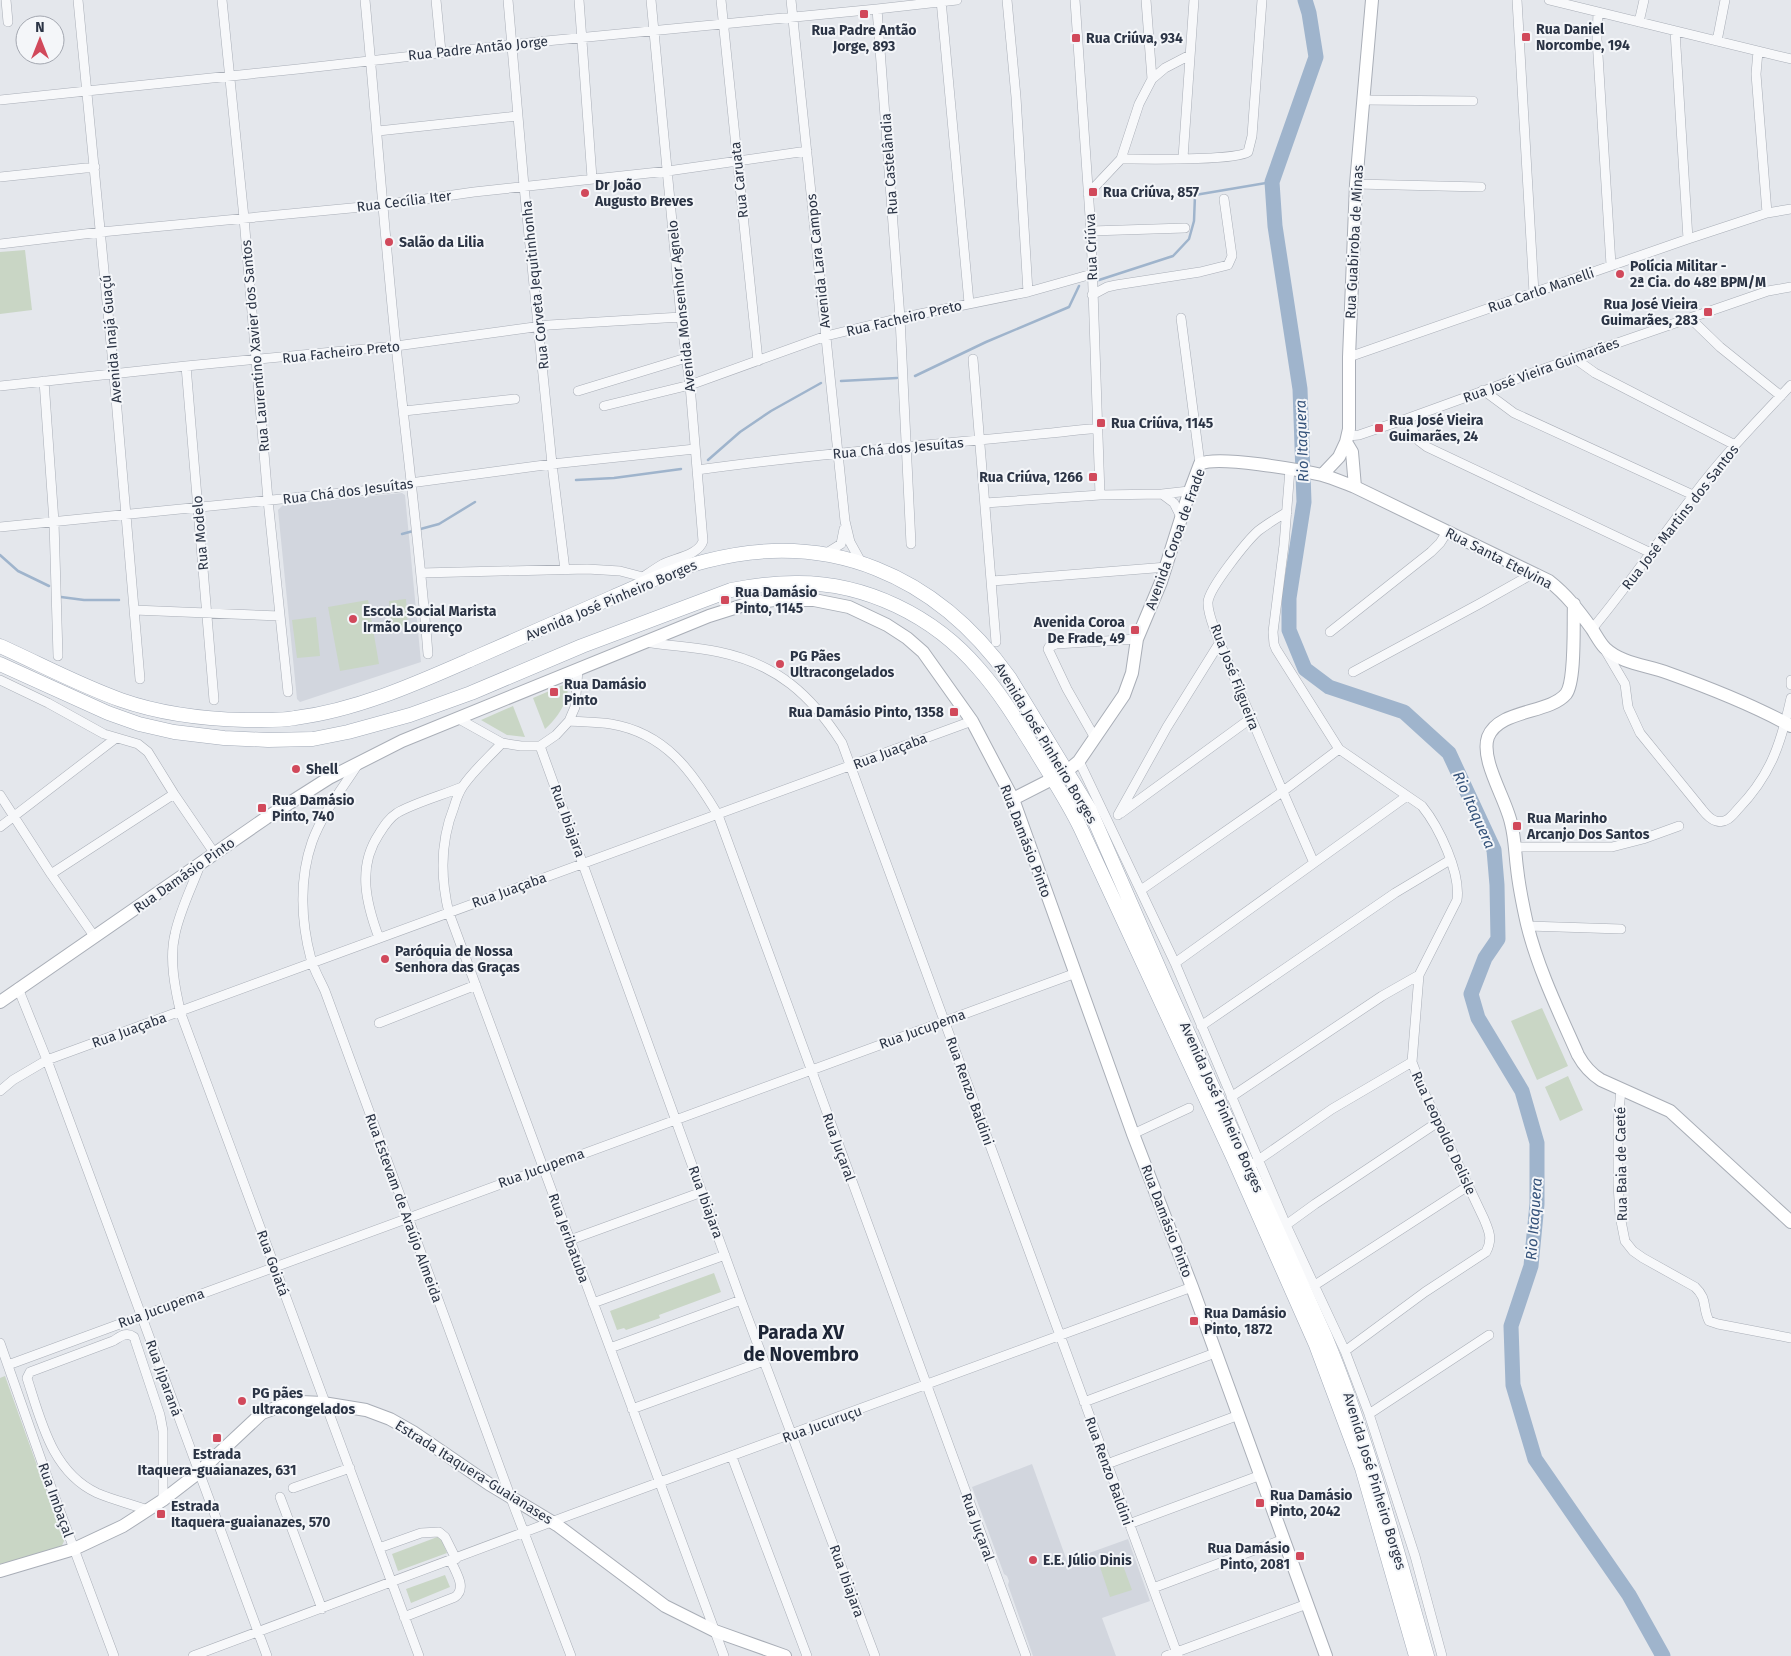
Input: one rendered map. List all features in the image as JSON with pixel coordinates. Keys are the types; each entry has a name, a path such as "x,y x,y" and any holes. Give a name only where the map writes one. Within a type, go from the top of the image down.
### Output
{"main road":[{"name":"Avenida José Pinheiro Borges","path":"0,646 94,690 165,712 217,719 291,719 339,710 390,693 431,677 644,580 702,562 738,554 769,552 822,555 861,562 900,579 922,593 966,627 985,645 1009,677 1090,810 1326,1336 1373,1467 1428,1656"},
{"name":"Avenida José Pinheiro Borges","path":"0,664 108,713 139,724 174,732 224,738 268,740 313,739 348,732 419,712 471,693 582,646 730,590 756,585 796,583 827,586 882,600 909,612 934,628 979,668 1019,722 1065,798 1249,1167 1348,1427 1362,1468 1416,1656"}],"street":[{"path":"6,0 8,22"},
{"name":"Avenida Inajá Guaçú","path":"78,0 114,374 140,679"},
{"name":"Rua Laurentino Xavier dos Santos","path":"222,0 244,218 268,500 288,692"},
{"path":"365,0 396,346 410,483 417,526 428,654"},
{"path":"436,0 441,52"},
{"name":"Rua Corveta Jequitinhonha","path":"508,0 517,116 540,327 552,464 565,570"},
{"path":"579,0 592,178"},
{"name":"Avenida Monsenhor Agnelo","path":"644,580 664,564 696,550 703,543 703,524 690,385 681,317 652,0"},
{"name":"Rua Caruata","path":"721,0 758,361"},
{"name":"Avenida Lara Campos","path":"791,0 845,521 850,542 861,562"},
{"name":"Rua Padre Antão Jorge","path":"0,100 582,37 957,0"},
{"path":"1007,0 1016,97 1028,292"},
{"name":"Rua Criúva","path":"1075,0 1090,231 1100,495"},
{"path":"1146,0 1152,79"},
{"path":"1184,158 1194,0"},
{"path":"1121,159 1237,156 1247,154 1250,151 1262,0"},
{"name":"Rua Guabiroba de Minas","path":"1319,475 1337,462 1347,439 1350,411 1349,357 1356,184 1372,0"},
{"path":"1517,0 1534,293"},
{"path":"1549,0 1791,59"},
{"path":"1639,22 1644,0"},
{"path":"1717,41 1725,0"},
{"path":"941,1 969,303"},
{"name":"Rua Castelândia","path":"877,9 900,318 911,544"},
{"path":"1598,12 1597,39 1612,265"},
{"path":"1675,31 1688,239"},
{"path":"1758,51 1756,74 1767,213"},
{"path":"1088,194 1121,159 1139,104 1152,79 1165,68 1190,55"},
{"path":"1363,100 1473,101"},
{"path":"378,132 517,116"},
{"name":"Rua Cecília Iter","path":"0,244 101,232 383,205 524,186 668,171 807,151"},
{"path":"0,177 94,167"},
{"path":"1356,184 1481,187"},
{"path":"1092,292 1116,285 1200,272 1228,265 1232,256 1224,199"},
{"name":"Rua Carlo Manelli","path":"1349,357 1688,239 1767,213 1791,208"},
{"path":"1090,231 1185,228"},
{"name":"Rua Facheiro Preto","path":"604,406 690,385 826,336 900,318 1028,292 1092,276"},
{"name":"Rua José Vieira Guimarães","path":"1347,439 1768,291 1791,287"},
{"name":"Rua Facheiro Preto","path":"0,386 396,346 540,327 681,317"},
{"path":"1181,318 1200,464"},
{"path":"1690,318 1720,347 1781,396"},
{"path":"578,392 686,358"},
{"path":"1574,358 1595,373 1735,445"},
{"path":"973,359 996,642"},
{"name":"Rua Modelo","path":"186,366 214,700"},
{"path":"44,381 54,522 58,656"},
{"name":"Rua José Martins dos Santos","path":"1592,629 1652,553 1693,495 1735,445 1791,385"},
{"path":"1483,390 1514,413 1638,468 1693,495"},
{"path":"404,411 515,399"},
{"path":"1406,419 1419,441 1427,447 1652,553"},
{"name":"Rua Chá dos Jesuítas","path":"697,468 1098,428"},
{"path":"1347,439 1352,452 1355,487"},
{"name":"Rua Chá dos Jesuítas","path":"0,528 401,487 410,483 552,464 695,450"},
{"name":"Avenida Coroa de Frade","path":"1013,799 1066,772 1079,761 1120,702 1130,682 1137,639 1167,567 1189,491 1200,464 1223,460 1319,475"},
{"name":"Rua Leopoldo Delisle","path":"1294,470 1272,632 1274,644 1339,750 1422,806 1431,817 1450,860 1458,886 1457,900 1419,975 1412,1062 1490,1233 1491,1243 1486,1252 1425,1292 1345,1351"},
{"name":"Rua Santa Etelvina","path":"1319,475 1355,487 1549,581 1574,604 1604,648 1630,662 1667,672 1758,709 1788,725"},
{"path":"985,503 1189,491"},
{"path":"1162,494 1174,503 1181,517"},
{"name":"Rua José Filgueira","path":"1287,512 1264,526 1248,542 1226,570 1209,597 1209,610 1250,719 1314,863"},
{"name":"Avenida Lara Campos","path":"822,555 841,544 845,521"},
{"path":"1330,632 1431,552 1447,532"},
{"path":"992,581 1167,567"},
{"path":"421,573 607,570 644,580"},
{"path":"1353,672 1534,573"},
{"name":"Rua Damásio Pinto","path":"0,1002 266,818 360,761 402,741 709,616 747,604 795,599 829,602 869,615 907,638 923,652 972,721 1013,799 1133,1134 1192,1287 1326,1656"},
{"path":"1574,604 1572,669 1570,685 1566,694 1556,701 1501,722 1492,729 1486,748 1488,759 1511,822 1516,847 1520,894 1544,978 1584,1066 1596,1077 1670,1111 1791,1222"},
{"path":"134,610 280,616"},
{"path":"1095,738 1048,651 1049,647 1056,644 1137,639"},
{"name":"Rua Renzo Baldini","path":"646,642 704,649 733,655 773,672 807,697 842,743 1177,1654"},
{"path":"1118,815 1167,727 1220,642"},
{"path":"1604,648 1625,684 1628,707 1640,733 1701,808 1710,818 1716,821 1725,821 1730,818 1752,795 1763,779 1788,725 1791,698"},
{"path":"458,719 502,743 540,746 556,735 568,721 575,707 578,670"},
{"path":"0,680 48,703 104,734 138,744 148,752 215,854"},
{"path":"1791,680 1791,685"},
{"path":"1108,820 1118,815 1250,719"},
{"name":"Rua Juçaral","path":"568,721 613,725 630,730 666,748 688,768 718,815 1026,1656"},
{"name":"Rua Juaçaba","path":"47,1060 972,721"},
{"path":"0,827 116,738"},
{"name":"Rua Jeribatuba","path":"502,743 462,788 449,820 444,847 443,883 449,913 724,1656"},
{"name":"Rua Ibiajara","path":"540,746 741,1300 875,1656"},
{"path":"1141,890 1339,750"},
{"name":"Rua Estevam de Araújo Almeida","path":"360,761 322,821 308,855 304,875 303,911 312,962 325,991 510,1496 571,1656"},
{"path":"1079,761 1175,963 1202,1026 1231,1097 1249,1167 1286,1225 1345,1351 1369,1414 1415,1556 1442,1656"},
{"path":"379,938 366,890 365,875 366,864 374,842 386,824 398,813 462,788"},
{"path":"0,794 51,874 94,936"},
{"path":"51,874 174,794"},
{"path":"1175,963 1407,796"},
{"path":"1516,847 1612,847 1643,839 1679,826"},
{"path":"1202,1026 1395,893 1450,860"},
{"name":"Rua Goiatá","path":"200,865 174,935 173,960 180,1011 419,1656"},
{"path":"1528,926 1621,929"},
{"name":"Rua Jucupema","path":"8,1364 1076,973"},
{"path":"1231,1097 1374,1002 1419,975"},
{"path":"379,1023 476,985"},
{"name":"Rua Jiparaná","path":"18,988 47,1060 267,1656"},
{"path":"0,1091 13,1080 47,1060"},
{"path":"1249,1167 1332,1110 1412,1062"},
{"name":"Rua Baia de Caeté","path":"1621,1089 1618,1123 1618,1184 1620,1216 1625,1241 1633,1251 1643,1258 1695,1287 1702,1293 1709,1321 1791,1338"},
{"path":"1133,1134 1189,1108"},
{"path":"1286,1225 1438,1122"},
{"path":"1315,1285 1468,1186"},
{"path":"570,1240 702,1192"},
{"path":"593,1303 725,1255"},
{"name":"Rua Jucuruçu","path":"392,1583 1192,1287"},
{"path":"610,1348 741,1300"},
{"path":"148,1510 97,1493 81,1483 61,1464 45,1433 27,1378 30,1372 113,1341 125,1334 134,1337 160,1415 163,1431 162,1500"},
{"path":"1369,1414 1489,1335"},
{"name":"Rua Imbaçal","path":"0,1343 114,1656"},
{"path":"1084,1402 1215,1353"},
{"path":"632,1409 764,1361"},
{"name":"Estrada Itaquera-Guaianases","path":"0,1571 74,1549 123,1526 198,1473 236,1435 262,1413 288,1404 301,1402 325,1403 366,1410 390,1419 413,1432 489,1484 553,1522 665,1606 715,1630 785,1656"},
{"path":"1107,1464 1239,1415"},
{"path":"732,1457 807,1656"},
{"path":"293,1488 350,1468"},
{"path":"1129,1524 1261,1475"},
{"path":"280,1497 322,1609"},
{"path":"379,1548 421,1533 439,1532 445,1537 454,1560 462,1589 460,1593 455,1597 404,1617"},
{"path":"1153,1588 1284,1538"},
{"path":"193,1656 392,1583"},
{"path":"1166,1656 1177,1654 1307,1604"}],"shaded area":[{"name":"Escola Social Marista Irmão Lourenço","path":"402,493 405,495 421,662 300,702 297,699 278,510 283,505"},
{"name":"E.E. Júlio Dinis","path":"1032,1464 1067,1561 1128,1539 1150,1601 1102,1618 1116,1656 1033,1656 1008,1585 1009,1581 1004,1574 972,1487"}],"green space":[{"path":"25,250 32,310 0,314 0,252"},
{"path":"406,599 408,627 391,628 389,601"},
{"path":"368,600 379,664 340,671 328,607"},
{"path":"316,617 320,656 297,658 292,620"},
{"path":"568,683 567,696 562,709 545,729 533,698"},
{"path":"513,706 525,737 507,735 481,720"},
{"path":"1542,1008 1568,1066 1537,1080 1511,1021"},
{"path":"1568,1076 1583,1110 1560,1121 1545,1087"},
{"path":"714,1273 721,1292 659,1315 660,1318 626,1330 624,1328 617,1330 610,1311"},
{"path":"5,1376 64,1541 61,1548 0,1564 0,1378"},
{"path":"440,1536 447,1553 398,1571 392,1554"},
{"path":"1121,1560 1132,1590 1110,1597 1100,1567"},
{"path":"445,1575 450,1587 411,1603 406,1589"}],"waterway":[{"name":"Rio Itaquera","path":"1305,0 1316,57 1272,182 1275,226 1300,389 1304,502 1289,598 1289,630 1305,669 1329,687 1404,712 1449,753 1494,850 1498,939 1485,958 1471,994 1478,1018 1522,1091 1537,1143 1537,1204 1531,1266 1511,1326 1513,1385 1535,1459 1629,1595 1663,1656"},
{"path":"1099,280 1173,256 1189,239 1194,221 1195,195 1272,182"},
{"path":"915,376 986,342 1069,307 1079,286"},
{"path":"841,381 897,378"},
{"path":"708,460 740,432 771,411 821,383"},
{"path":"576,480 614,478 681,469"},
{"path":"402,534 439,524 475,502"},
{"path":"0,555 18,571 49,586"},
{"path":"61,597 84,600 119,600"}],"place":[{"name":"Rua Padre Antão Jorge, 893","path":"864,14"},
{"name":"Rua Daniel Norcombe, 194","path":"1526,37"},
{"name":"Rua Criúva, 934","path":"1076,38"},
{"name":"Rua Criúva, 857","path":"1093,192"},
{"name":"Dr João Augusto Breves","path":"585,193"},
{"name":"Salão da Lilia","path":"389,242"},
{"name":"Polícia Militar - 2ª Cia. do 48º BPM/M","path":"1620,274"},
{"name":"Rua José Vieira Guimarães, 283","path":"1708,312"},
{"name":"Rua Criúva, 1145","path":"1101,423"},
{"name":"Rua José Vieira Guimarães, 24","path":"1379,428"},
{"name":"Rua Criúva, 1266","path":"1093,477"},
{"name":"Rua Damásio Pinto, 1145","path":"725,600"},
{"name":"Escola Social Marista Irmão Lourenço","path":"353,619"},
{"name":"Avenida Coroa De Frade, 49","path":"1135,630"},
{"name":"PG Pães Ultracongelados","path":"780,664"},
{"name":"Rua Damásio Pinto","path":"554,692"},
{"name":"Rua Damásio Pinto, 1358","path":"954,712"},
{"name":"Shell","path":"296,769"},
{"name":"Rua Damásio Pinto, 740","path":"262,808"},
{"name":"Rua Marinho Arcanjo Dos Santos","path":"1517,826"},
{"name":"Paróquia de Nossa Senhora das Graças","path":"385,959"},
{"name":"Rua Damásio Pinto, 1872","path":"1194,1321"},
{"name":"PG pães ultracongelados","path":"242,1401"},
{"name":"Estrada Itaquera-guaianazes, 631","path":"217,1438"},
{"name":"Rua Damásio Pinto, 2042","path":"1260,1503"},
{"name":"Estrada Itaquera-guaianazes, 570","path":"161,1514"},
{"name":"Rua Damásio Pinto, 2081","path":"1300,1556"},
{"name":"E.E. Júlio Dinis","path":"1033,1560"}],"district":[{"name":"Parada XV de Novembro","path":"801,1343"}]}
